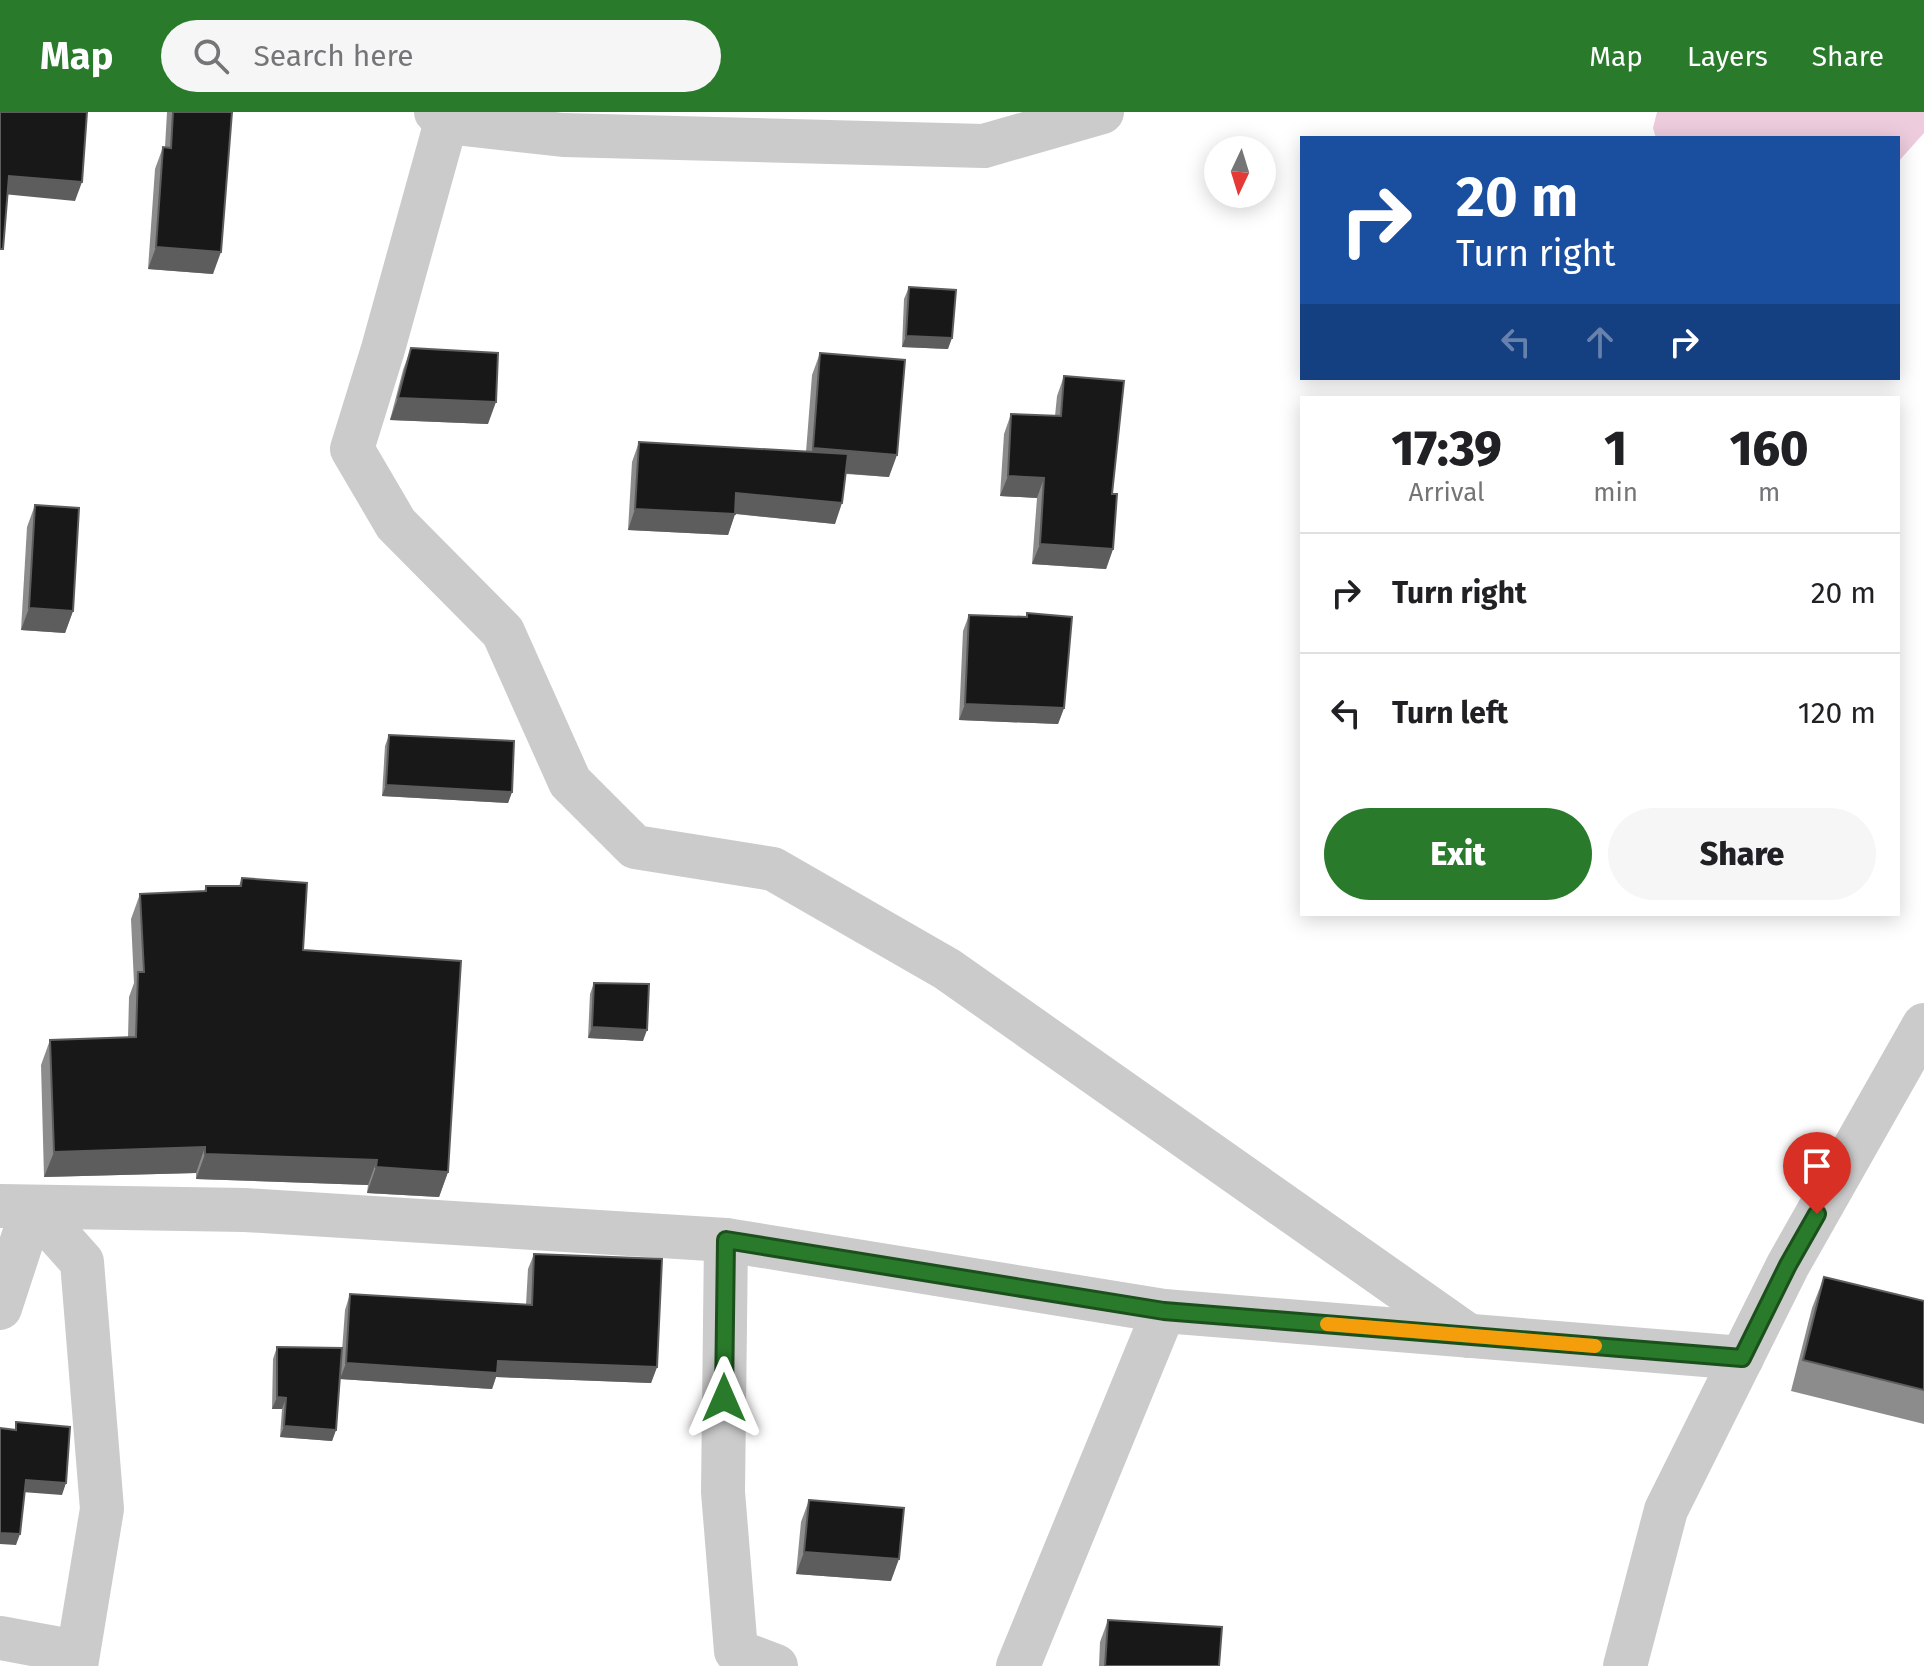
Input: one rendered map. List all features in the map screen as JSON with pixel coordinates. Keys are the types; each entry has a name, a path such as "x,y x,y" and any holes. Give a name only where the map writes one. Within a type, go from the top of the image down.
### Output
{"street":[{"path":"1102,112 984,146 563,135 441,117 383,349 352,449 396,524 503,632 570,782 635,847 773,869 947,969 1469,1336"},
{"path":"1625,1666 1666,1510 1788,1265 1924,1025"},
{"path":"16,1207 245,1210 726,1240 1164,1311 1742,1358"},
{"path":"0,1308 16,1207"},
{"path":"0,1638 76,1659 102,1509 82,1262 16,1207"},
{"path":"726,1240 723,1492 736,1651 776,1666"},
{"path":"1018,1666 1164,1311"}],"shaded area":[{"path":"1657,112 1924,112 1924,133 1900,160 1900,136 1655,136 1653,128"}],"building":[{"path":"0,112 87,112 82,182 9,176 3,249 0,249"},
{"path":"173,112 232,112 221,252 156,247 163,147 171,148"},
{"path":"909,287 956,290 952,338 906,336"},
{"path":"411,348 498,353 496,402 398,398"},
{"path":"820,353 905,360 897,455 813,448"},
{"path":"1064,376 1124,381 1112,494 1117,494 1113,549 1040,544 1044,478 1008,476 1011,414 1061,416"},
{"path":"639,442 848,454 842,503 736,493 735,514 635,509"},
{"path":"35,505 79,508 73,611 29,608"},
{"path":"1027,613 1072,617 1064,708 965,704 969,615 1027,617"},
{"path":"389,735 514,741 512,792 386,785"},
{"path":"242,878 307,883 303,950 461,961 448,1172 376,1167 377,1160 205,1154 205,1147 54,1152 50,1040 136,1037 138,972 144,972 140,894 206,891 206,886 241,886"},
{"path":"594,983 649,984 647,1030 592,1027"},
{"path":"534,1254 662,1259 657,1367 498,1361 497,1373 346,1363 350,1294 532,1305"},
{"path":"1824,1277 1924,1301 1924,1390 1803,1360"},
{"path":"277,1347 342,1348 336,1430 284,1426 286,1398 277,1397"},
{"path":"16,1422 70,1427 66,1483 26,1480 20,1534 0,1533 0,1428 16,1430"},
{"path":"809,1500 904,1508 899,1559 804,1552"},
{"path":"1108,1620 1222,1627 1219,1666 1105,1666"}],"slow traffic":[{"path":"1327,1324 1595,1346"}],"route":[{"path":"724,1398 726,1240 1164,1311 1742,1358 1817,1214"}]}
